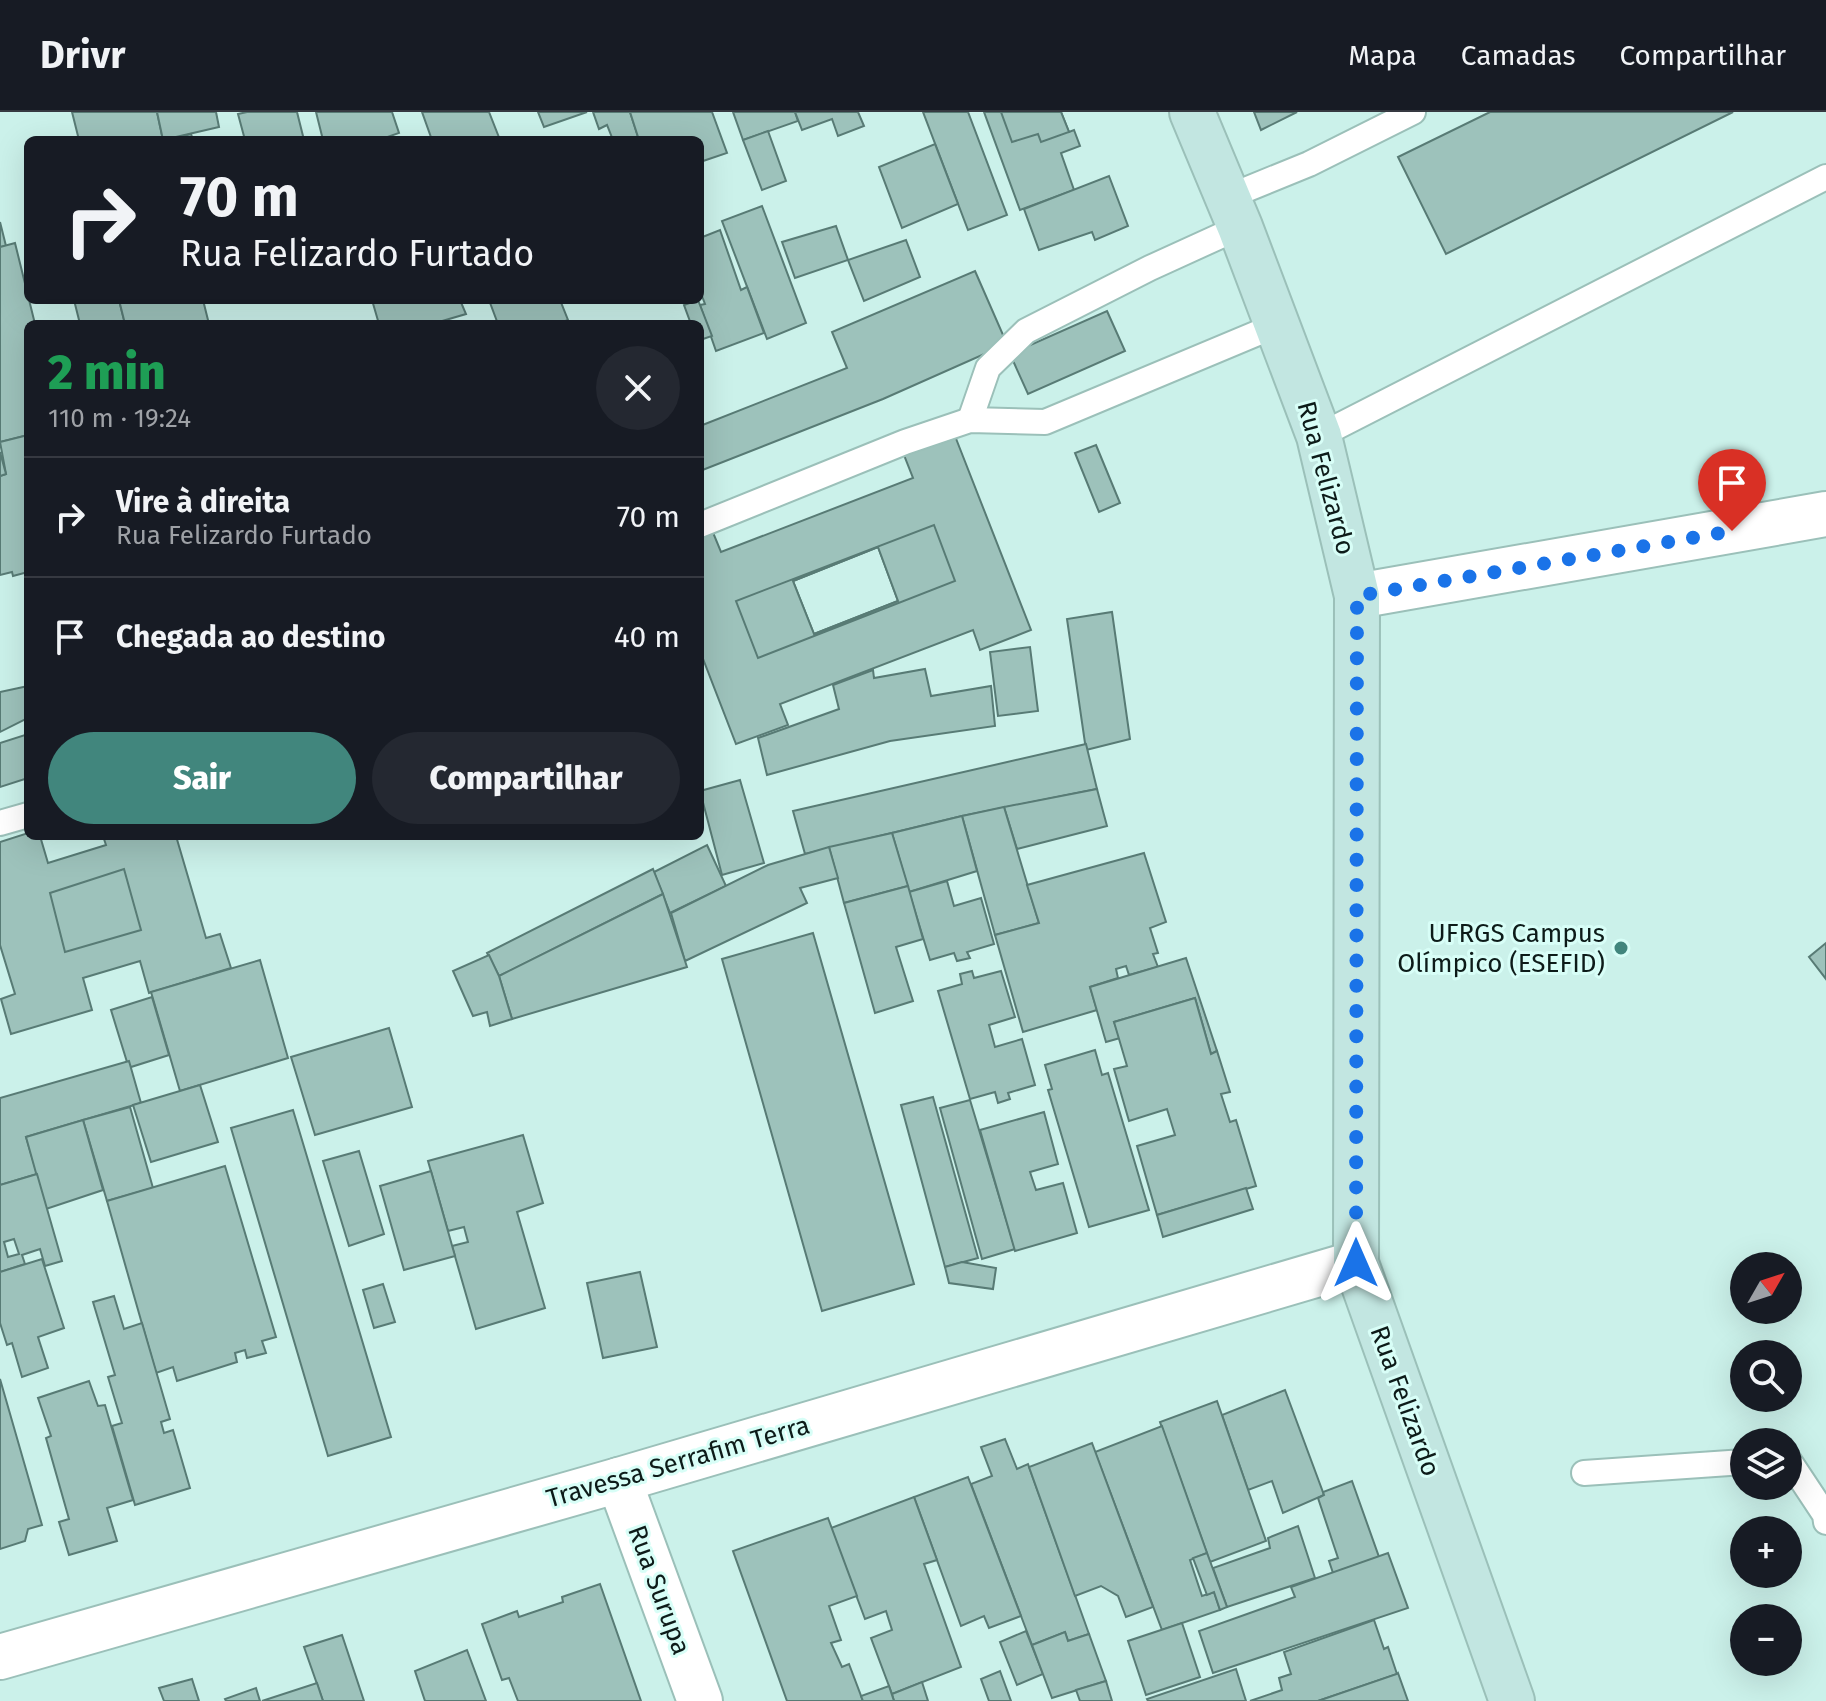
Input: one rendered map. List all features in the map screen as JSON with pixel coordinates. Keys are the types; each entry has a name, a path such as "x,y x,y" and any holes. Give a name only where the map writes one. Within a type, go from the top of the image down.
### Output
{"main road":[{"name":"Rua Felizardo","path":"1192,112 1234,212 1319,436 1357,596 1356,1263 1512,1701"}],"street":[{"path":"1357,596 1826,514"},
{"name":"Travessa Serrafim Terra","path":"0,1657 619,1480 1356,1263"},
{"name":"Rua Surupa","path":"619,1480 700,1701"}],"lane":[{"path":"970,420 988,368 1026,331 1150,268 1309,164 1413,112"},
{"path":"1319,436 1826,177"},
{"path":"704,523 905,442 970,420 1045,422 1277,325"},
{"path":"0,823 24,816"},
{"path":"1584,1473 1730,1463"},
{"path":"1802,1480 1825,1515 1826,1522"}],"building":[{"path":"72,112 157,112 162,136 78,136"},
{"path":"157,112 216,112 219,127 180,136 162,136"},
{"path":"297,112 303,136 244,136 238,114"},
{"path":"316,112 392,112 399,133 390,136 322,136"},
{"path":"422,112 489,112 498,136 431,136"},
{"path":"538,112 587,112 544,127"},
{"path":"593,112 630,112 638,136 611,136 607,125 599,129"},
{"path":"630,112 712,112 727,153 704,161 704,136 638,136"},
{"path":"733,112 795,112 798,121 743,140"},
{"path":"795,112 858,112 864,126 838,136 832,119 802,130"},
{"path":"923,112 968,112 1007,215 968,230"},
{"path":"984,112 1061,112 1069,132 1074,130 1080,146 1061,153 1074,190 1020,210"},
{"path":"1001,112 1061,112 1069,132 1041,142 1038,134 1012,142"},
{"path":"1254,112 1297,112 1261,130"},
{"path":"1490,112 1733,112 1446,254 1398,157"},
{"path":"768,131 786,181 762,190 743,140"},
{"path":"935,144 958,204 902,228 879,167"},
{"path":"1109,176 1128,226 1095,240 1092,232 1039,250 1024,209"},
{"path":"762,206 806,323 767,339 722,221"},
{"path":"0,222 6,246 0,247"},
{"path":"836,226 848,260 795,278 782,242"},
{"path":"720,230 741,290 747,287 764,333 716,351 700,305 705,304 704,236"},
{"path":"906,240 920,277 864,301 848,260"},
{"path":"15,243 24,279 24,304 30,304 34,320 24,320 24,436 0,442 0,247"},
{"path":"975,271 1007,344 883,399 704,469 704,424 847,368 832,332"},
{"path":"75,304 120,304 124,320 79,320"},
{"path":"120,304 204,304 208,320 124,320"},
{"path":"373,304 462,304 466,314 446,320 378,320"},
{"path":"490,304 562,304 568,320 496,320"},
{"path":"700,304 712,336 704,339 704,320 690,320 684,305"},
{"path":"1107,311 1125,351 1028,394 1010,354"},
{"path":"24,436 24,573 13,576 12,572 0,575 0,476 6,474 0,442"},
{"path":"955,436 1031,630 980,650 973,630 780,704 788,725 736,744 704,661 704,533 712,530 721,552 913,478 904,455","holes":["878,547 898,601 814,634 793,581"]},
{"path":"1096,445 1120,503 1099,512 1075,453"},
{"path":"0,452 6,474 0,476"},
{"path":"934,525 955,581 758,658 736,601","holes":["878,547 898,601 814,634 793,581"]},
{"path":"1112,612 1130,739 1086,750 1067,619"},
{"path":"1030,647 1038,711 998,716 990,652"},
{"path":"925,669 931,696 991,686 995,726 890,741 767,775 758,738 839,709 833,685 873,670 874,678"},
{"path":"24,687 24,720 0,732 0,692"},
{"path":"24,735 24,779 0,787 0,743"},
{"path":"1086,744 1097,789 962,816 805,854 793,811"},
{"path":"740,780 764,863 722,875 704,806 704,790"},
{"path":"1097,789 1107,826 1017,849 1004,807"},
{"path":"1004,807 1039,923 995,935 962,816"},
{"path":"962,816 977,871 909,892 892,833"},
{"path":"892,833 908,886 844,903 829,847"},
{"path":"24,834 24,840 41,840 48,863 106,845 104,840 177,840 206,938 220,934 231,968 149,993 140,961 83,978 92,1010 11,1034 1,999 15,994 0,945 0,842"},
{"path":"707,845 726,886 670,913 654,872"},
{"path":"829,847 838,878 800,888 807,903 685,961 671,913 768,865"},
{"path":"1144,853 1166,922 1150,928 1158,953 1153,954 1158,967 1129,975 1126,966 1116,969 1118,978 1090,987 1097,1010 1023,1032 995,935 1039,923 1027,885"},
{"path":"124,869 141,930 65,952 50,893"},
{"path":"653,869 663,894 499,976 487,953"},
{"path":"947,881 954,906 981,898 994,944 967,952 970,958 957,961 954,953 930,960 909,892"},
{"path":"908,886 923,939 896,947 913,1001 875,1013 844,903"},
{"path":"663,894 687,967 512,1019 499,976"},
{"path":"813,933 914,1284 822,1311 722,959"},
{"path":"1826,943 1826,979 1809,957"},
{"path":"489,955 512,1019 490,1026 487,1012 473,1016 453,971"},
{"path":"1186,958 1217,1051 1211,1054 1195,998 1114,1022 1120,1038 1106,1042 1090,987"},
{"path":"260,960 288,1058 180,1091 151,992"},
{"path":"972,971 974,978 1001,971 1015,1017 989,1025 995,1047 1022,1039 1035,1085 1008,1093 1010,1099 998,1103 995,1092 970,1099 938,991 962,984 960,974"},
{"path":"152,997 169,1055 131,1067 111,1010"},
{"path":"1195,998 1211,1054 1217,1051 1230,1092 1221,1094 1230,1122 1236,1120 1256,1186 1157,1215 1137,1146 1175,1135 1167,1109 1129,1121 1114,1069 1127,1066 1114,1022"},
{"path":"389,1028 412,1107 315,1135 291,1057"},
{"path":"1095,1050 1102,1075 1108,1073 1149,1210 1089,1227 1048,1090 1052,1089 1045,1065"},
{"path":"129,1061 141,1103 26,1137 37,1174 0,1185 0,1098"},
{"path":"200,1085 218,1142 151,1162 133,1105"},
{"path":"933,1097 978,1258 945,1267 901,1105"},
{"path":"970,1100 1015,1249 982,1259 940,1108"},
{"path":"130,1107 153,1188 107,1201 83,1120"},
{"path":"293,1110 391,1437 328,1456 231,1128"},
{"path":"1044,1112 1058,1164 1030,1172 1036,1190 1063,1183 1077,1233 1015,1251 980,1130"},
{"path":"83,1120 103,1190 46,1209 26,1137"},
{"path":"523,1135 543,1203 517,1212 545,1308 476,1329 452,1246 468,1242 464,1227 448,1231 428,1161"},
{"path":"359,1151 384,1234 349,1246 323,1161"},
{"path":"225,1166 276,1337 262,1341 266,1353 247,1358 245,1350 235,1353 237,1362 177,1381 173,1367 156,1373 107,1201"},
{"path":"431,1171 455,1256 404,1270 380,1186"},
{"path":"37,1174 62,1261 45,1266 40,1249 22,1255 25,1264 0,1272 0,1185","holes":["14,1239 19,1254 8,1257 4,1242"]},
{"path":"1246,1188 1253,1209 1163,1237 1157,1215"},
{"path":"42,1259 64,1328 38,1337 48,1368 22,1377 12,1343 7,1345 0,1323 0,1272"},
{"path":"962,1262 996,1268 993,1289 949,1283 945,1267"},
{"path":"640,1272 657,1347 603,1358 587,1283"},
{"path":"383,1284 395,1322 374,1328 363,1290"},
{"path":"114,1296 124,1329 142,1323 170,1419 161,1422 164,1433 173,1430 190,1488 135,1505 112,1426 122,1423 108,1377 115,1375 93,1302"},
{"path":"0,1379 42,1525 28,1529 25,1541 0,1549"},
{"path":"89,1381 98,1406 105,1405 133,1500 107,1508 117,1541 69,1555 59,1522 69,1519 46,1438 51,1436 38,1398"},
{"path":"1285,1390 1324,1495 1283,1513 1272,1481 1248,1490 1222,1415"},
{"path":"1217,1401 1266,1541 1210,1562 1160,1422"},
{"path":"1162,1426 1207,1553 1190,1560 1202,1596 1214,1592 1220,1610 1162,1630 1095,1452"},
{"path":"1005,1439 1017,1469 1028,1464 1089,1634 1068,1641 1065,1632 1032,1645 971,1484 992,1476 981,1447"},
{"path":"1092,1443 1153,1607 1126,1617 1118,1596 1101,1586 1075,1596 1029,1467"},
{"path":"968,1477 1021,1616 989,1628 984,1616 961,1626 914,1497"},
{"path":"1352,1481 1379,1557 1333,1573 1329,1561 1338,1558 1318,1498 1324,1495 1323,1492"},
{"path":"914,1497 937,1560 924,1564 961,1667 892,1694 871,1638 892,1630 886,1611 865,1619 831,1528"},
{"path":"828,1518 857,1596 829,1606 841,1640 831,1643 842,1667 849,1664 863,1701 787,1701 733,1551"},
{"path":"1298,1526 1315,1578 1227,1607 1213,1568 1270,1548 1268,1538"},
{"path":"1207,1553 1227,1607 1220,1610 1214,1592 1207,1595 1193,1558"},
{"path":"1388,1553 1408,1608 1213,1673 1199,1631 1295,1597 1291,1587"},
{"path":"600,1584 641,1701 518,1701 509,1678 502,1680 482,1624 517,1611 519,1617 563,1602 562,1597"},
{"path":"1374,1620 1397,1674 1318,1701 1250,1701 1282,1690 1279,1678 1291,1674 1284,1652"},
{"path":"1182,1623 1200,1677 1146,1695 1128,1641"},
{"path":"1026,1631 1043,1674 1017,1685 1000,1642"},
{"path":"1065,1632 1068,1641 1089,1634 1106,1681 1052,1698 1032,1645"},
{"path":"342,1635 364,1701 323,1701 304,1647"},
{"path":"467,1650 486,1701 425,1701 415,1671"},
{"path":"1236,1669 1246,1701 1147,1699"},
{"path":"1000,1671 1011,1701 989,1701 981,1679"},
{"path":"1397,1674 1408,1701 1318,1701"},
{"path":"192,1679 199,1701 164,1701 159,1688"},
{"path":"1106,1681 1112,1701 1080,1701 1076,1690"},
{"path":"922,1682 928,1701 894,1701 892,1694"},
{"path":"317,1683 323,1701 262,1701"},
{"path":"889,1686 894,1701 863,1701 861,1696"},
{"path":"256,1688 260,1701 225,1699"}],"place":[{"name":"UFRGS Campus Olímpico (ESEFID)","path":"1621,948"}],"route":[{"path":"1356,1263 1357,596 1732,531"}]}
